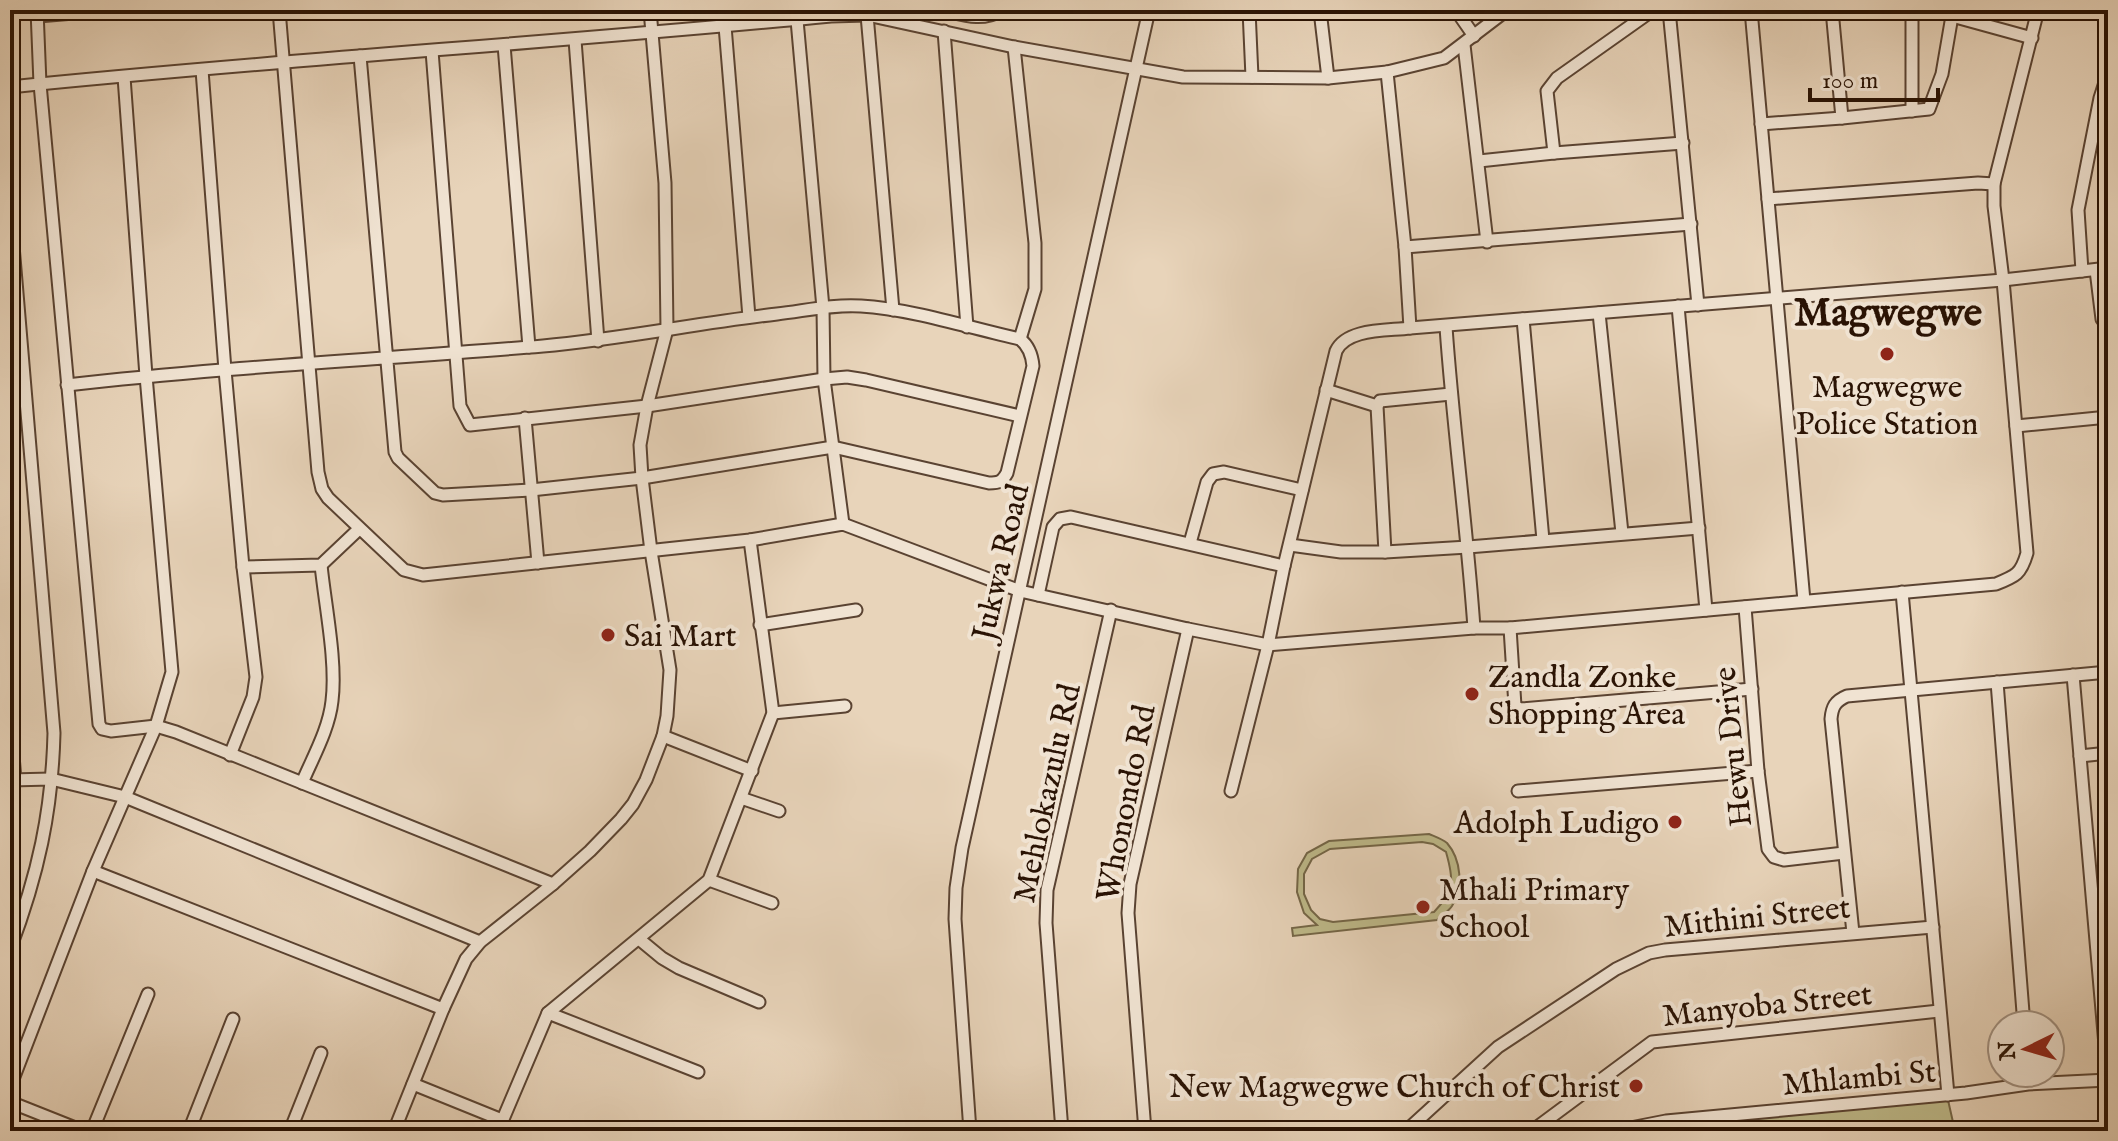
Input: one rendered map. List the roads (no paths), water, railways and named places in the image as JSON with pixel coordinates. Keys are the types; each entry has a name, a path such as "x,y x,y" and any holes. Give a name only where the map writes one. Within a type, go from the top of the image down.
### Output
{"street":[{"path":"110,10 38,13 40,84 99,724 102,729 111,731 156,726 189,737 553,884"},
{"path":"279,10 318,472 328,498 404,570 414,574 538,563 750,540 843,524 1020,591 1268,645 1474,628 1510,628 1996,584 2023,569 2027,553 1994,184 2038,10"},
{"path":"394,1131 466,959 480,942 590,851 633,804 663,736 670,670 651,551 640,445 667,329 665,183 650,10"},
{"path":"943,10 980,17 1002,10"},
{"name":"Jukwa Road","path":"970,1131 955,919 962,848 1149,10"},
{"path":"1249,10 1252,77"},
{"path":"1323,10 1321,19 1328,78"},
{"path":"1456,10 1474,36"},
{"path":"10,87 797,20 831,13 867,15 1014,47 1183,77 1328,78 1387,72 1444,58 1507,10"},
{"path":"1554,153 1547,91 1557,78 1653,10"},
{"path":"1669,10 1698,305"},
{"path":"1751,10 1804,601"},
{"path":"1832,10 1842,118"},
{"path":"1912,10 1912,111"},
{"path":"1933,10 2032,38"},
{"path":"867,15 893,310"},
{"path":"1761,124 1929,109 1942,74 1952,16"},
{"path":"797,20 823,308 824,379 843,524"},
{"path":"725,26 749,317"},
{"path":"944,31 967,327"},
{"path":"575,40 598,341"},
{"path":"504,45 529,347"},
{"path":"1464,45 1487,242"},
{"path":"1014,47 1035,243 1035,289 1020,339"},
{"path":"432,51 460,406 470,425 647,406 847,377 1020,416"},
{"path":"67,385 146,376 386,359 598,341 749,317 857,306 893,310 1020,339 1029,350 1033,366 1007,473 999,483 989,483 833,447 642,478 531,490 435,493 395,452 386,359 360,56"},
{"path":"202,70 225,370 256,686 230,755"},
{"path":"1387,72 1410,328"},
{"path":"2082,271 2078,210 2100,98 2108,73"},
{"path":"10,1087 93,871 156,726 172,672 124,77"},
{"path":"1479,161 1683,143"},
{"path":"1768,199 1994,184"},
{"path":"10,210 54,733 42,849 10,949"},
{"path":"1405,247 1691,224"},
{"path":"1231,791 1326,390 1340,343 1356,335 1410,328 2003,280 2102,269 2102,319 2108,327"},
{"path":"1678,306 1706,610"},
{"path":"1599,313 1622,533"},
{"path":"1523,319 1543,540"},
{"path":"1446,327 1474,628"},
{"path":"1326,390 1377,406"},
{"path":"1385,552 1377,406 1380,401 1451,394"},
{"path":"2016,426 2108,417"},
{"path":"525,418 538,563"},
{"path":"1190,543 1207,482 1213,474 1224,472 1302,490"},
{"path":"1038,595 1053,527 1060,519 1071,517 1284,566"},
{"path":"1290,545 1341,552 1385,552 1699,528"},
{"path":"243,567 321,565 359,529"},
{"path":"413,1084 500,1126 548,1013 709,880 773,713 750,540"},
{"path":"302,783 332,702 331,656 321,565"},
{"path":"1902,592 1948,1095"},
{"name":"Hewu Drive","path":"1745,607 1758,771 1768,849 1774,857 1784,860 1844,853"},
{"path":"760,625 856,610"},
{"name":"Mehlokazulu Rd","path":"1062,1131 1046,923 1047,890 1111,610"},
{"path":"1510,628 1515,706 1520,709 1752,689"},
{"name":"Whonondo Rd","path":"1145,1131 1128,913 1130,884 1188,629"},
{"path":"1853,933 1831,719 1832,708 1839,699 2108,672"},
{"path":"2073,675 2108,1080"},
{"path":"1997,682 2023,1009"},
{"path":"773,713 845,706"},
{"path":"10,718 13,780 10,800"},
{"path":"663,736 752,771"},
{"path":"2080,756 2108,753"},
{"path":"1518,791 1758,771"},
{"path":"13,780 51,779 125,797 480,942"},
{"path":"741,798 779,811"},
{"path":"93,871 443,1009"},
{"path":"709,880 772,903"},
{"name":"Mithini Street","path":"1406,1131 1498,1047 1637,958 1665,950 1933,927"},
{"path":"639,939 679,968 759,1002"},
{"path":"92,1131 148,994"},
{"name":"Manyoba Street","path":"1532,1131 1652,1042 1939,1011"},
{"path":"548,1013 698,1072"},
{"path":"189,1131 233,1019"},
{"path":"290,1131 321,1053"},
{"name":"Mhlambi St","path":"2066,1079 2108,1080"},
{"name":"Mhlambi St","path":"1615,1131 1948,1095 1986,1087"},
{"path":"10,1102 83,1131"}],"place":[{"name":"Magwegwe Police Station","path":"1887,354"},
{"name":"Sai Mart","path":"608,635"},
{"name":"Zandla Zonke Shopping Area","path":"1472,694"},
{"name":"Adolph Ludigo","path":"1675,822"},
{"name":"Mhali Primary School","path":"1423,907"},
{"name":"New Magwegwe Church of Christ","path":"1636,1086"}],"district":[{"name":"Magwegwe","path":"1888,311"}]}
